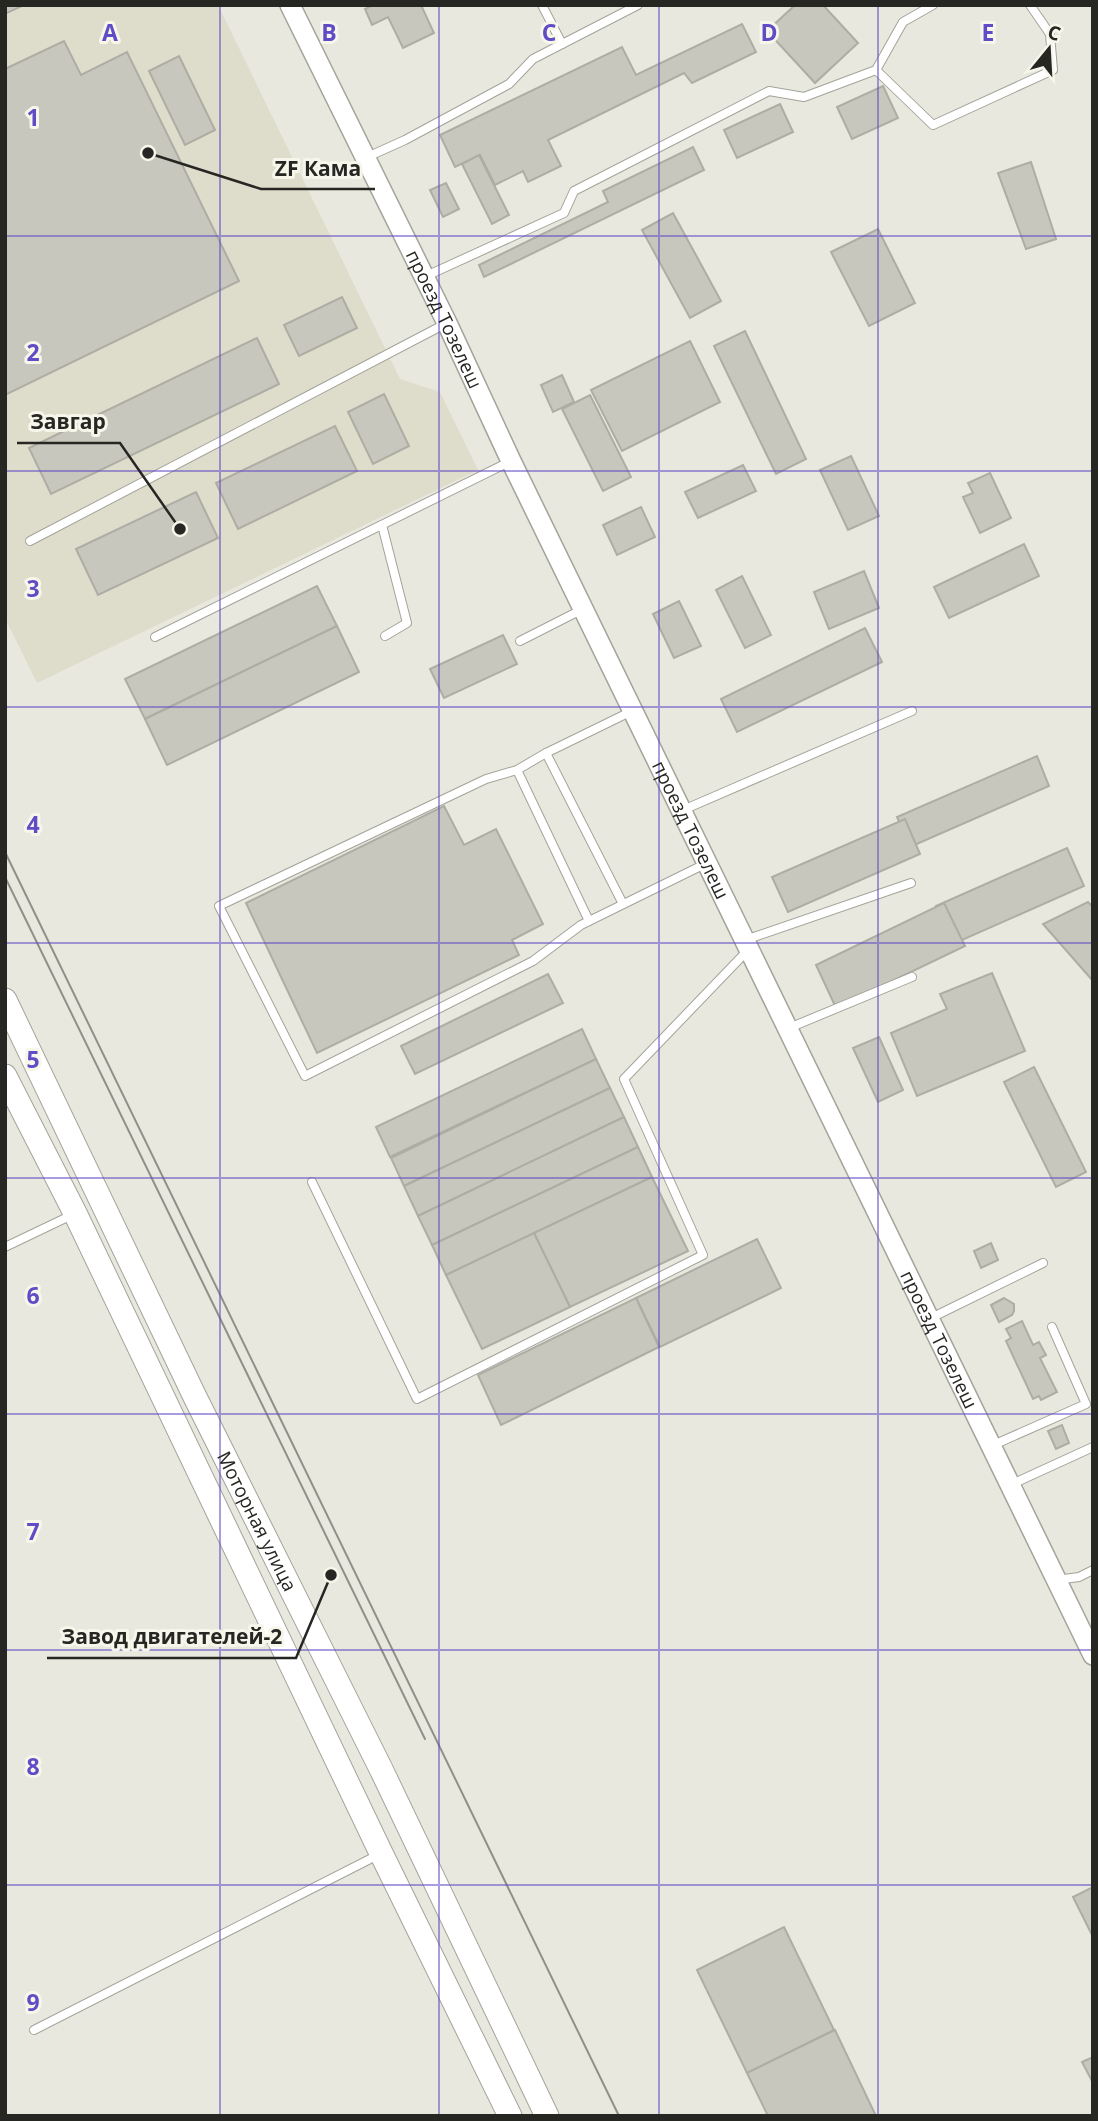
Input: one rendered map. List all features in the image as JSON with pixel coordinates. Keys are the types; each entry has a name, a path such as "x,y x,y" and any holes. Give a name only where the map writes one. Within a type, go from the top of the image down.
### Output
{"main road":[{"name":"Моторная улица","path":"5,1000 195,1397 381,1769 547,2116"},
{"path":"9,1084 43,1078"},
{"name":"Моторная улица","path":"9,1084 75,1213 510,2116"},
{"path":"474,2043 482,2048 495,2047 501,2042 506,2029"},
{"path":"497,2090 502,2077 507,2073 513,2071 528,2074"}],"street":[{"name":"проезд Тозелеш","path":"290,5 1093,1655"}],"lane":[{"path":"542,5 562,44"},
{"path":"365,158 405,140 509,84 533,59 638,5"},
{"path":"424,277 564,213 574,191 769,90 804,97 876,70 903,22 933,5"},
{"path":"876,70 933,125 1053,70 1049,34 1030,5"},
{"path":"30,541 447,323"},
{"path":"155,637 511,461"},
{"path":"382,525 407,623 385,636"},
{"path":"520,641 583,609"},
{"path":"682,811 912,710"},
{"path":"633,711 517,770 486,779 219,906 305,1076 533,961 589,921 707,863"},
{"path":"546,753 623,904"},
{"path":"517,770 589,921"},
{"path":"312,1182 417,1399 703,1255 624,1079 747,945 911,883"},
{"path":"788,1029 912,977"},
{"path":"5,1247 75,1213"},
{"path":"929,1319 1043,1263"},
{"path":"991,1446 1086,1404 1052,1327"},
{"path":"1010,1485 1093,1447"},
{"path":"1056,1580 1079,1577 1093,1570"},
{"path":"34,2029 381,1853"},
{"path":"218,1924 222,1934"},
{"path":"160,1954 164,1963"}],"shaded area":[{"path":"27,5 218,5 400,379 440,392 478,470 37,683 5,618 5,16"}],"building":[{"path":"5,5 24,5 5,14"},
{"path":"373,5 421,5 434,33 403,48 388,17 372,25 365,9"},
{"path":"795,5 823,5 858,43 815,83 767,31"},
{"path":"742,24 756,52 692,83 684,73 548,140 561,166 528,182 523,171 495,185 480,155 455,167 440,135 622,47 636,75"},
{"path":"64,41 81,75 127,52 239,281 5,395 5,69"},
{"path":"179,56 215,130 185,145 149,71"},
{"path":"883,86 898,118 852,139 837,107"},
{"path":"780,104 793,132 737,158 724,130"},
{"path":"693,147 704,170 484,277 479,265 608,202 603,191"},
{"path":"479,155 509,215 492,224 462,164"},
{"path":"1031,162 1056,239 1026,249 998,173"},
{"path":"446,183 459,209 443,217 430,190"},
{"path":"673,213 721,301 690,318 642,230"},
{"path":"878,229 915,303 869,326 831,252"},
{"path":"342,297 357,328 299,356 284,325"},
{"path":"745,331 806,459 776,474 714,346"},
{"path":"257,338 279,384 51,494 29,448"},
{"path":"690,341 720,402 622,451 591,390"},
{"path":"562,375 574,402 553,412 541,385"},
{"path":"384,394 409,446 373,464 348,412"},
{"path":"590,395 631,477 603,491 562,409"},
{"path":"335,426 357,471 238,529 216,483"},
{"path":"851,456 879,516 848,530 820,470"},
{"path":"743,465 756,491 698,518 685,492"},
{"path":"990,473 1011,518 980,533 963,497 973,493 968,483"},
{"path":"196,492 218,538 98,595 76,549"},
{"path":"641,507 655,537 617,555 603,525"},
{"path":"1024,544 1039,576 949,618 934,587"},
{"path":"864,571 879,608 829,629 814,592"},
{"path":"742,576 771,635 745,648 716,590"},
{"path":"317,586 337,626 145,719 125,679"},
{"path":"679,601 701,646 674,658 653,614"},
{"path":"337,626 359,672 167,765 145,719"},
{"path":"865,628 882,662 737,732 721,699"},
{"path":"503,635 517,664 444,698 430,669"},
{"path":"1037,756 1049,786 910,847 897,817"},
{"path":"444,806 464,845 496,829 543,924 512,940 519,955 317,1053 246,903"},
{"path":"905,819 920,854 788,912 772,877"},
{"path":"1067,848 1084,886 953,944 936,906"},
{"path":"1088,902 1093,907 1093,981 1043,924"},
{"path":"944,903 965,946 836,1008 816,965"},
{"path":"992,973 1025,1051 917,1096 891,1033 947,1009 940,994"},
{"path":"548,974 563,1003 415,1074 401,1046"},
{"path":"582,1029 596,1059 390,1157 376,1127"},
{"path":"879,1037 903,1090 878,1102 853,1048"},
{"path":"596,1059 610,1088 404,1186 391,1158"},
{"path":"1034,1067 1086,1172 1056,1187 1004,1082"},
{"path":"610,1088 624,1117 418,1216 404,1186"},
{"path":"624,1117 638,1147 432,1245 418,1216"},
{"path":"638,1147 652,1177 446,1275 432,1245"},
{"path":"652,1177 688,1251 570,1307 534,1233"},
{"path":"534,1233 570,1307 482,1349 446,1275"},
{"path":"757,1239 781,1288 660,1347 636,1298"},
{"path":"991,1243 998,1260 981,1268 974,1251"},
{"path":"636,1298 659,1347 501,1425 478,1375"},
{"path":"1004,1298 1014,1304 1014,1311 999,1322 991,1305"},
{"path":"1022,1321 1033,1345 1039,1342 1046,1355 1040,1358 1057,1392 1041,1400 1039,1396 1033,1399 1006,1341 1011,1338 1006,1329"},
{"path":"1062,1425 1069,1443 1056,1449 1048,1431"},
{"path":"1093,1887 1093,1937 1073,1897"},
{"path":"784,1927 834,2030 747,2073 697,1970"},
{"path":"835,2030 876,2116 768,2116 747,2073"},
{"path":"1093,2057 1093,2081 1092,2081 1082,2062"}],"tram line":[{"path":"5,852 619,2116"},
{"path":"5,877 425,1739"}],"place":[{"name":"ZF Кама","path":"148,153"},
{"name":"Завгар","path":"180,529"},
{"name":"Завод двигателей-2","path":"331,1575"}]}
